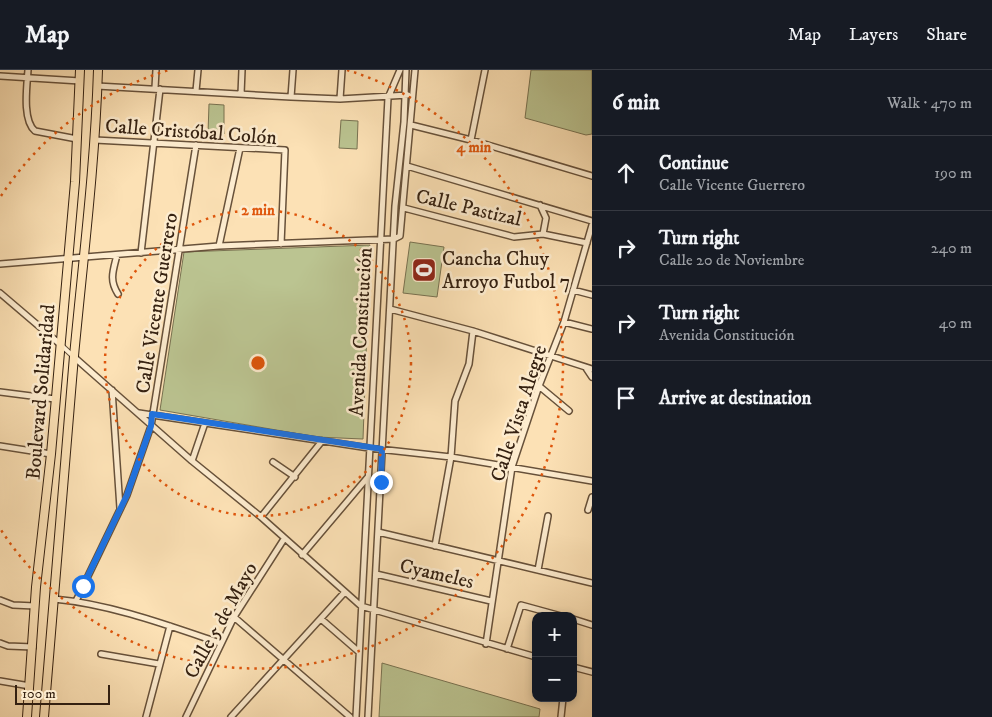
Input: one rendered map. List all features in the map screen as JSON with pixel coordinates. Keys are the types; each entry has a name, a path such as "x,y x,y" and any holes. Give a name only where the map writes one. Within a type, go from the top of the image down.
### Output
{"main road":[{"name":"Boulevard Solidaridad","path":"27,717 35,606 51,454 78,138 80,70"},
{"name":"Boulevard Solidaridad","path":"44,717 74,357 95,140 98,70"}],"street":[{"path":"28,70 28,76"},
{"path":"141,253 155,143 156,70"},
{"path":"196,91 198,70"},
{"path":"241,94 242,70"},
{"path":"291,97 293,70"},
{"path":"340,99 342,70"},
{"name":"Avenida Constitución","path":"356,717 388,98 400,70"},
{"name":"Avenida Constitución","path":"368,717 394,239 406,96 406,70"},
{"path":"0,264 219,246 394,239 400,236 404,208 415,70"},
{"path":"471,140 485,70"},
{"path":"0,76 28,76 80,81"},
{"name":"Calle Cristóbal Colón","path":"28,76 28,121 35,132 78,138"},
{"path":"97,86 340,99 388,98 413,94"},
{"path":"411,125 471,140 592,176"},
{"name":"Calle Cristóbal Colón","path":"95,140 285,150 281,244"},
{"name":"Calle Vicente Guerrero","path":"76,601 127,495 151,426 181,249 196,145"},
{"path":"219,246 240,148"},
{"path":"407,166 592,221"},
{"path":"540,205 546,218 544,234"},
{"name":"Calle Pastizal","path":"404,208 514,237 544,234 586,243"},
{"name":"Calle Vista Alegre","path":"486,644 496,560 512,466 539,386 564,322 592,225"},
{"path":"117,255 111,279 112,285 118,294"},
{"path":"573,290 592,295"},
{"path":"0,294 139,413 151,426 261,517 302,556 361,606 532,657"},
{"path":"390,309 473,331 552,355 589,368 592,377"},
{"path":"564,322 592,329"},
{"path":"435,546 450,457 455,401 470,364 473,331"},
{"path":"539,386 569,411"},
{"path":"112,390 120,509"},
{"path":"0,392 55,399"},
{"path":"139,413 369,448 512,466 592,481"},
{"path":"192,461 205,423"},
{"path":"261,517 322,441"},
{"path":"0,446 51,454"},
{"path":"273,462 295,477"},
{"path":"302,556 367,477"},
{"path":"588,510 592,497"},
{"path":"538,570 548,516"},
{"path":"378,532 592,583"},
{"name":"Calle 5 de Mayo","path":"186,717 234,617 284,539"},
{"name":"Cyameles","path":"376,574 491,601"},
{"path":"231,717 285,660 344,593"},
{"path":"54,599 76,601 170,626 220,643"},
{"path":"0,600 13,604 35,606"},
{"path":"507,650 521,605 547,612"},
{"path":"234,617 350,717"},
{"path":"321,619 359,652"},
{"path":"577,620 592,625"},
{"path":"146,717 170,626"},
{"path":"0,642 8,646 33,648"},
{"path":"101,654 159,664"},
{"path":"577,668 592,672"},
{"path":"0,681 30,686"},
{"path":"561,717 563,702"}],"green space":[{"path":"531,70 592,70 592,134 586,135 525,118"},
{"path":"209,104 224,105 224,134 208,133"},
{"path":"341,120 358,121 357,149 339,148"},
{"name":"Cancha Chuy Arroyo Futbol 7","path":"410,242 444,247 437,297 403,293"},
{"path":"370,245 363,439 317,437 160,410 184,252"},
{"path":"382,663 540,709 539,717 379,717"}],"place":[{"name":"Cancha Chuy Arroyo Futbol 7","path":"424,270"}],"route":[{"path":"83,586 127,495 151,426 152,414 382,449 381,482"}]}
